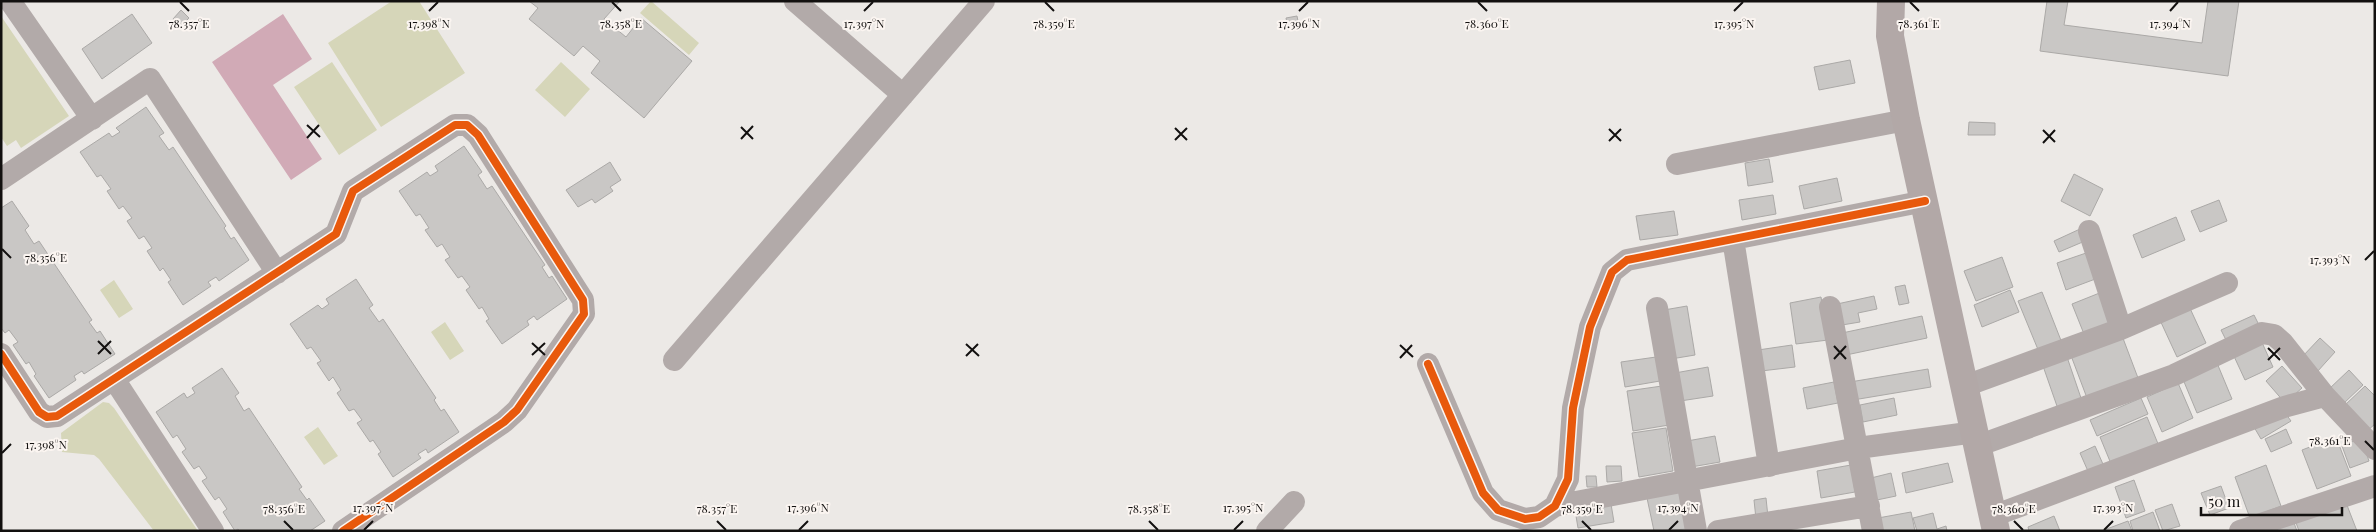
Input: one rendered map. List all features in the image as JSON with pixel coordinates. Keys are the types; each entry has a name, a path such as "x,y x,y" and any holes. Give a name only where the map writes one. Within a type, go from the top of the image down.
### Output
{"street":[{"path":"10,1 92,119"},
{"path":"795,1 904,95"},
{"path":"674,360 984,1"},
{"path":"1891,1 1890,36 1906,120 1995,524 2284,407 2325,396"},
{"path":"1,179 150,79 277,273"},
{"path":"1677,164 1906,120"},
{"path":"1,354 39,412 47,417 57,416 336,234 353,191 455,125 467,125 478,135 583,300 584,314 517,410 504,422 343,531"},
{"path":"1555,506 1568,480 1573,408 1590,327 1612,272 1627,260 1924,201"},
{"path":"2089,231 2121,329"},
{"path":"1733,239 1769,466"},
{"path":"1965,386 2121,329 2227,283"},
{"path":"1830,307 1873,531"},
{"path":"1657,308 1696,531"},
{"path":"1428,364 1482,493 1498,510 1525,519 1539,517 1555,506 1858,448 1976,439 2174,375 2262,333 2274,335 2283,343 2325,396 2375,449"},
{"path":"114,379 214,531"},
{"path":"2240,531 2375,486"},
{"path":"1267,531 1294,502"},
{"path":"1718,531 1869,506"}],"green space":[{"path":"392,1 419,1 465,73 381,127 328,43"},
{"path":"651,1 699,43 689,55 640,13"},
{"path":"1,16 69,116 21,148 16,140 7,146 1,137"},
{"path":"332,62 377,130 339,155 294,87"},
{"path":"561,62 590,89 565,117 535,90"},
{"path":"114,280 133,309 119,318 100,290"},
{"path":"445,322 464,351 450,360 431,332"},
{"path":"103,402 109,403 114,408 198,531 154,531 99,459 94,455 62,452 61,433"},
{"path":"318,427 338,456 324,465 304,437"}],"shaded area":[{"path":"283,14 312,59 273,85 322,159 291,180 212,62"}],"building":[{"path":"529,1 620,1 604,19 626,37 641,18 692,61 644,118 591,73 600,61 583,46 574,56 529,19 538,8"},
{"path":"2047,1 2068,1 2064,25 2202,43 2208,1 2239,1 2228,76 2040,51"},
{"path":"181,10 189,18 180,27 173,19"},
{"path":"132,14 152,43 102,79 82,49"},
{"path":"1297,16 1299,26 1288,28 1286,18"},
{"path":"1850,60 1855,83 1819,90 1814,67"},
{"path":"146,107 164,133 159,136 169,150 173,147 226,226 224,228 231,239 234,237 249,260 219,281 216,277 208,282 211,286 183,305 168,282 171,280 163,268 160,271 147,251 152,248 144,236 139,239 127,221 132,218 123,206 119,209 107,191 111,189 101,175 97,177 80,152 109,133 112,137 120,132 116,128"},
{"path":"1969,122 1995,123 1995,135 1968,135"},
{"path":"464,146 482,172 478,175 487,189 492,186 545,265 542,267 549,278 552,276 567,299 537,320 534,316 527,321 529,325 502,344 486,321 489,319 482,307 479,309 466,290 470,287 462,276 458,278 445,260 450,257 442,244 437,247 425,230 429,228 420,214 416,216 399,191 427,172 430,176 438,171 435,166"},
{"path":"1769,159 1773,182 1748,186 1745,163"},
{"path":"610,162 621,180 610,187 613,191 595,203 592,199 578,207 566,190"},
{"path":"2074,174 2103,189 2090,216 2061,201"},
{"path":"1837,178 1842,201 1804,209 1799,186"},
{"path":"1773,195 1776,214 1742,220 1739,200"},
{"path":"2219,200 2227,221 2200,232 2191,211"},
{"path":"12,201 29,226 25,230 34,244 39,241 92,320 89,322 97,333 100,331 115,354 84,374 82,371 74,376 76,380 49,398 34,376 36,374 29,362 26,364 13,345 18,342 9,330 5,333 1,328 1,208"},
{"path":"1674,211 1678,235 1640,240 1636,216"},
{"path":"2176,217 2185,240 2142,258 2133,235"},
{"path":"2080,229 2085,241 2059,252 2054,241"},
{"path":"2089,252 2098,278 2066,290 2057,263"},
{"path":"2002,257 2013,287 1976,301 1964,271"},
{"path":"356,279 373,305 369,308 379,322 383,319 436,398 434,400 441,411 444,409 459,432 428,453 426,449 418,454 421,458 393,477 378,454 381,452 373,440 370,442 357,423 362,420 354,409 349,411 337,393 341,390 333,377 329,381 317,363 321,361 311,347 307,349 290,324 318,305 322,309 329,304 326,299"},
{"path":"1905,285 1909,303 1899,305 1895,287"},
{"path":"2010,290 2019,312 1982,327 1974,305"},
{"path":"2042,292 2062,343 2039,352 2018,301"},
{"path":"2102,292 2114,323 2084,334 2072,304"},
{"path":"1874,296 1877,309 1858,313 1860,322 1842,325 1837,304"},
{"path":"1821,297 1828,340 1796,344 1790,303"},
{"path":"2188,304 2206,343 2177,357 2159,318"},
{"path":"1687,306 1695,355 1671,359 1664,310"},
{"path":"2254,315 2260,327 2227,342 2221,330"},
{"path":"1922,316 1927,338 1846,355 1842,333"},
{"path":"2121,333 2138,378 2087,398 2070,353"},
{"path":"2260,338 2273,367 2245,380 2232,352"},
{"path":"2320,338 2335,352 2317,372 2302,357"},
{"path":"1792,345 1795,367 1761,371 1758,350"},
{"path":"1656,357 1660,381 1625,387 1621,362"},
{"path":"2067,357 2082,401 2058,409 2043,366"},
{"path":"2217,363 2232,399 2197,413 2182,377"},
{"path":"2282,366 2302,388 2285,403 2266,381"},
{"path":"1708,367 1713,396 1680,401 1675,373"},
{"path":"222,368 239,393 235,396 244,411 249,408 302,487 299,489 307,500 309,498 325,521 310,531 240,531 238,529 235,531 223,512 227,509 219,497 215,500 202,481 207,478 199,466 194,469 182,452 186,449 177,435 173,438 156,412 184,393 187,398 195,393 192,388"},
{"path":"1928,369 1931,387 1853,400 1850,382"},
{"path":"2349,370 2363,385 2343,404 2329,389"},
{"path":"1834,382 1838,403 1807,409 1803,388"},
{"path":"2178,383 2193,418 2162,432 2147,397"},
{"path":"1662,386 1669,425 1633,431 1627,391"},
{"path":"2365,386 2375,396 2375,424 2367,431 2344,406"},
{"path":"1894,398 1897,415 1863,422 1860,405"},
{"path":"2141,398 2148,414 2097,436 2090,420"},
{"path":"2283,410 2291,421 2261,439 2254,427"},
{"path":"2147,417 2161,451 2114,471 2100,437"},
{"path":"1666,428 1673,471 1639,477 1632,433"},
{"path":"2286,429 2292,443 2271,452 2265,439"},
{"path":"1715,436 1720,462 1691,467 1687,441"},
{"path":"2336,437 2351,476 2317,489 2302,450"},
{"path":"2361,438 2369,461 2350,468 2342,446"},
{"path":"2095,446 2106,471 2091,478 2080,453"},
{"path":"1948,463 1953,482 1906,493 1902,473"},
{"path":"1851,465 1855,492 1821,498 1817,471"},
{"path":"2266,465 2281,506 2250,518 2235,477"},
{"path":"1606,466 1621,466 1622,481 1607,482"},
{"path":"1891,473 1896,496 1872,501 1867,479"},
{"path":"1586,476 1596,476 1597,487 1587,487"},
{"path":"2134,480 2145,511 2126,518 2115,487"},
{"path":"2221,486 2229,508 2210,515 2201,493"},
{"path":"1681,491 1689,529 1654,531 1647,498"},
{"path":"1610,498 1614,522 1578,528 1574,504"},
{"path":"1766,498 1768,517 1756,519 1754,500"},
{"path":"2345,500 2357,531 2299,531 2295,520"},
{"path":"2172,504 2180,526 2163,531 2155,510"},
{"path":"1911,512 1915,531 1880,531 1878,518"},
{"path":"2153,512 2160,531 2133,531 2130,521"},
{"path":"1933,513 1937,529 1946,526 1947,531 1917,531 1913,518"},
{"path":"2291,515 2297,531 2270,531"},
{"path":"2054,516 2060,531 2029,531 2028,527"},
{"path":"2128,521 2132,531 2104,531 2104,530"}],"cycle path":[{"path":"1,354 39,412 47,417 57,416 336,234 353,191 455,125 467,125 478,135 583,300 584,314 517,410 504,422 343,531"},
{"path":"1428,364 1483,493 1498,510 1525,519 1539,517 1555,506 1568,479 1573,408 1590,327 1612,272 1627,260 1925,201"}]}
